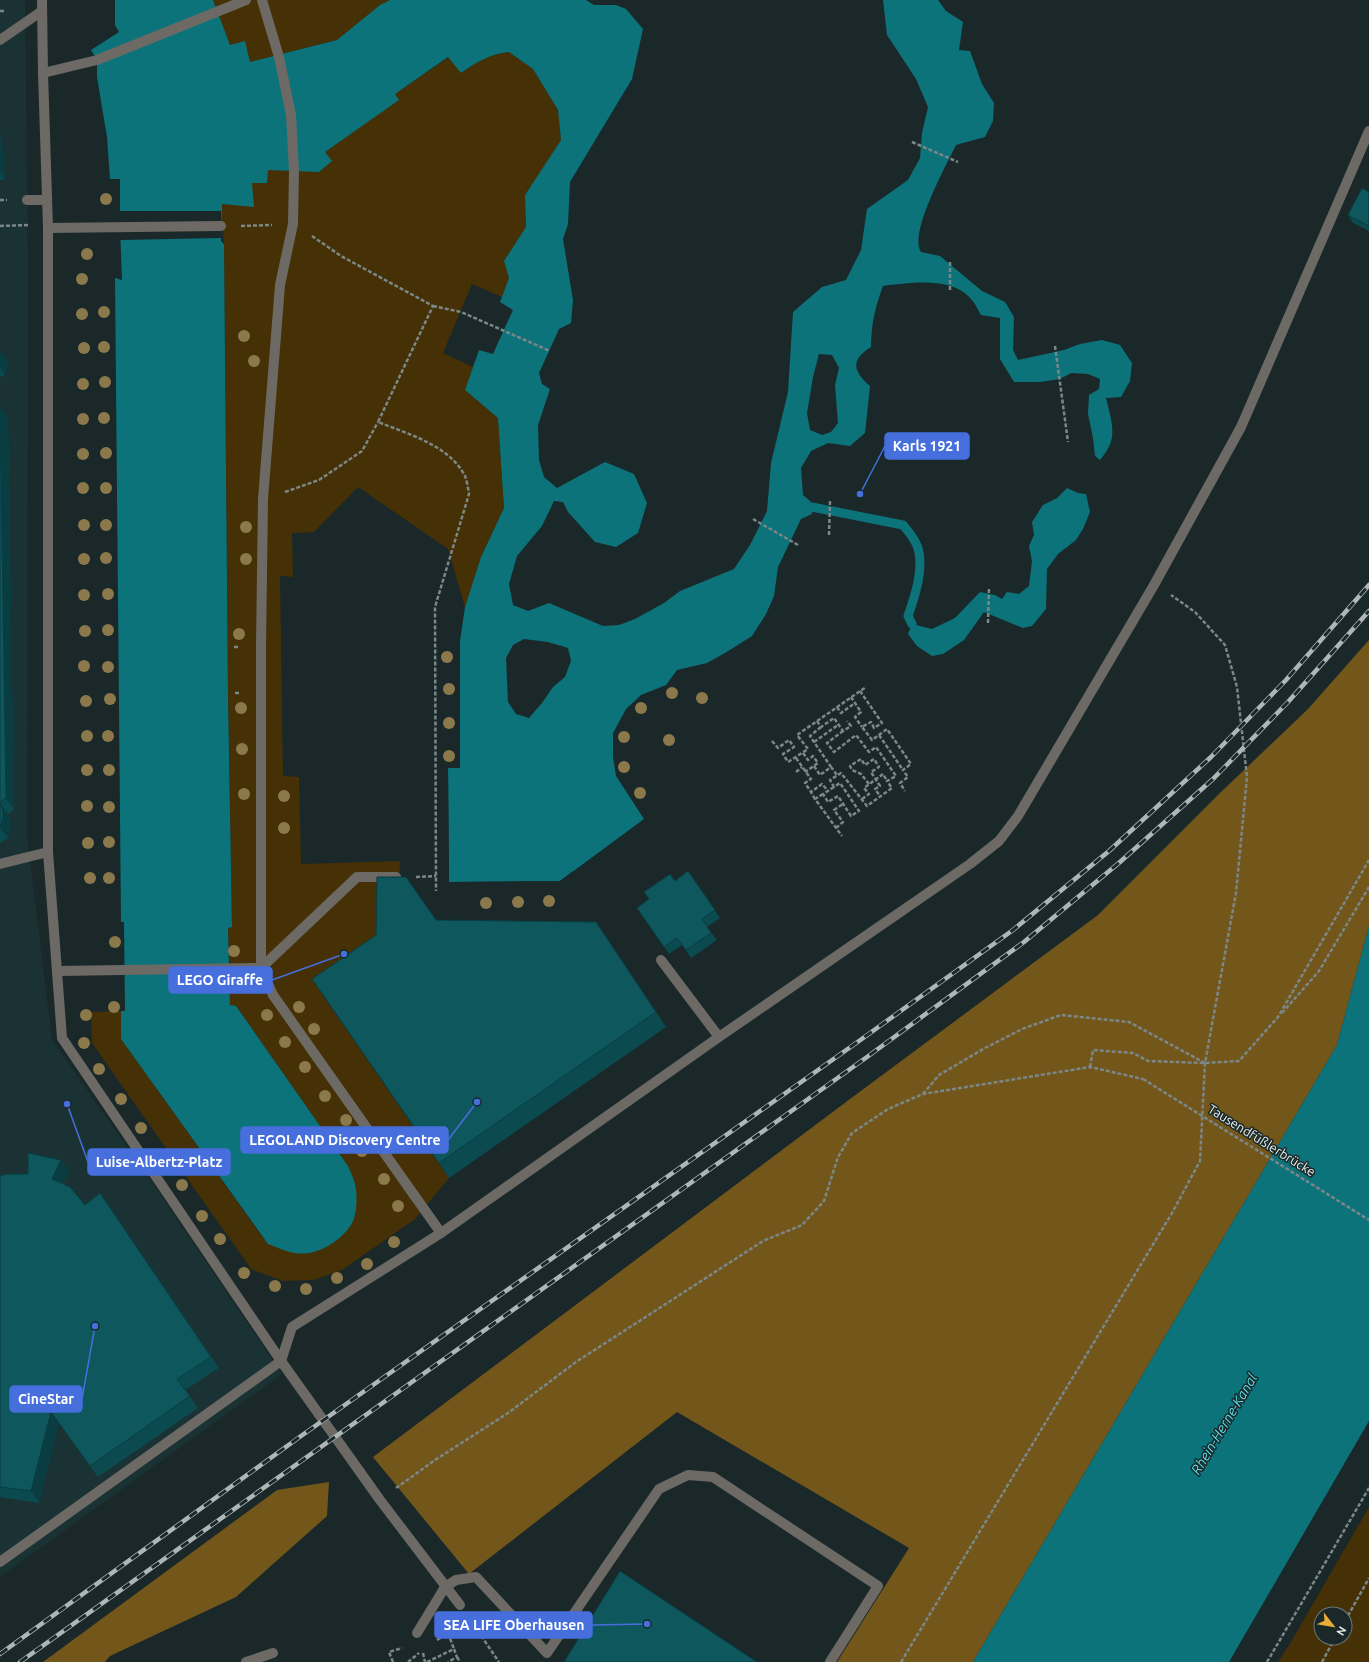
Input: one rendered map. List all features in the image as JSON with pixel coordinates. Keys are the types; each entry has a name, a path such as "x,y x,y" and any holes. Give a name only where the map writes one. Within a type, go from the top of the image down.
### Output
{"street":[{"path":"42,0 48,228 48,852 62,1038 281,1361 380,1500 460,1605"},
{"path":"43,73 97,60 246,0"},
{"path":"262,0 279,58 291,115 294,171 293,224 280,285 263,499 261,647 261,968 273,995 441,1233"},
{"path":"0,40 42,11"},
{"path":"0,1562 281,1361 292,1327 441,1233 718,1037 970,864 999,841 1018,816 1154,584 1241,427 1369,131"},
{"path":"28,200 47,200"},
{"path":"48,228 221,226"},
{"path":"0,864 48,852"},
{"path":"57,971 261,968 357,877 400,878"},
{"path":"661,960 718,1037"},
{"path":"417,1633 445,1587 456,1580 476,1577 547,1653 659,1489 688,1475 713,1477 878,1586 830,1662"},
{"path":"246,1662 273,1653"}],"path":[{"path":"912,142 958,162"},
{"path":"221,226 293,224 341,256 433,306 461,312 550,351"},
{"path":"0,226 28,225 48,228"},
{"path":"950,262 950,290"},
{"path":"263,499 319,480 362,451 378,422 433,306"},
{"path":"1055,346 1068,442"},
{"path":"378,422 431,444 449,456 466,477 469,494 435,607 436,891"},
{"path":"829,535 830,501"},
{"path":"753,519 798,545"},
{"path":"901,1662 1172,1213 1200,1161 1205,1063 1236,893 1247,769 1237,687 1225,645 1195,612 1154,584"},
{"path":"988,623 989,589"},
{"path":"772,741 778,748 789,740 794,747 783,754 788,762 796,758 808,749 797,735 866,687"},
{"path":"860,691 882,723 874,728 871,722 862,727"},
{"path":"851,697 862,712 855,717 872,740 887,729 911,764 903,770"},
{"path":"837,707 841,713 855,703"},
{"path":"837,775 810,736 834,718 843,731"},
{"path":"816,721 821,727"},
{"path":"847,721 851,726 827,743 834,752 856,735 869,752 876,747 896,776 887,781"},
{"path":"814,742 838,725"},
{"path":"879,735 908,778 900,783 905,791"},
{"path":"803,753 808,760 813,756 818,764 806,772"},
{"path":"796,758 811,779 805,783 842,836"},
{"path":"869,784 861,774 852,770 850,766 861,759 865,765 874,759 879,767 871,772 880,786 875,789 880,796"},
{"path":"814,766 820,775 831,767"},
{"path":"796,772 802,767"},
{"path":"834,787 830,780 841,773 866,806 892,788 883,774 864,788 869,794 862,799"},
{"path":"815,799 840,783 860,811 851,816 838,796 828,802 823,794"},
{"path":"811,792 822,784 828,791"},
{"path":"836,828 843,822 834,810 843,804"},
{"path":"1278,1017 1369,860"},
{"path":"380,1500 434,1460 508,1413 576,1362 763,1241 802,1225 824,1201 838,1158 852,1133 888,1109 923,1094 1090,1067 1093,1050 1133,1053 1148,1061 1205,1063 1240,1061 1319,971 1369,887"},
{"path":"923,1094 939,1075 985,1048 1022,1029 1061,1015 1129,1022 1205,1063"},
{"name":"Tausendfüßlerbrücke","path":"1090,1067 1143,1078 1369,1220"},
{"path":"1267,1662 1369,1488"},
{"path":"1353,1607 1369,1578"},
{"path":"460,1605 499,1662"},
{"path":"448,1633 460,1662"},
{"path":"1322,1662 1331,1646"},
{"path":"423,1655 426,1662 454,1649"},
{"path":"389,1652 393,1662"},
{"path":"448,1662 457,1657"}],"shaded area":[{"path":"0,0 25,0 28,277 27,837 52,1040 153,1184 282,1374 0,1577"},
{"path":"213,0 390,0 380,5 337,40 250,62 230,46"},
{"path":"509,52 533,69 558,110 561,140 525,195 526,227 504,261 509,278 502,297 472,284 443,353 473,367 465,390 498,418 504,508 481,557 465,607 448,549 358,487 314,532 292,533 293,577 280,576 283,776 299,777 301,864 400,861 399,892 387,950 322,994 449,1178 415,1219 342,1270 314,1280 283,1281 251,1269 92,1043 91,1012 121,1011 121,1039 268,1244 341,1236 352,1222 356,1204 348,1166 236,1006 230,1005 228,928 232,927 228,697 224,244 221,204 268,170 319,171 325,152 398,100 395,94 449,57 461,73 484,59"},
{"path":"1369,640 1369,926 1337,1045 973,1662 837,1662 909,1548 677,1412 469,1574 373,1457 1098,915 1220,793 1308,709"},
{"path":"329,1482 327,1516 236,1597 110,1656 105,1662 43,1662 277,1490"},
{"path":"1369,1507 1369,1662 1278,1662 1291,1642"}],"water":[{"path":"115,0 213,0 230,45 245,41 250,62 337,40 380,5 390,0 586,0 594,5 616,5 626,9 643,29 632,79 570,182 568,224 563,239 573,300 571,323 559,329 539,373 542,384 550,389 538,425 539,460 544,477 557,488 605,462 634,474 647,503 638,533 616,547 595,542 568,512 563,502 554,501 542,526 517,556 509,584 513,605 528,611 549,603 603,626 619,625 635,619 664,603 680,591 734,569 750,545 767,511 771,463 788,392 793,312 822,287 846,280 861,250 867,209 908,180 920,158 922,133 928,107 916,79 887,35 883,0 938,0 946,11 963,22 959,50 970,51 982,84 994,103 993,121 985,137 956,145 945,167 924,215 918,243 921,252 940,256 982,291 1005,302 1014,317 1013,350 1018,360 1064,350 1080,344 1102,340 1120,345 1132,363 1130,381 1121,397 1106,398 1112,423 1112,438 1110,445 1100,460 1095,456 1088,414 1089,395 1099,389 1100,379 1088,374 1071,373 1060,379 1040,382 1014,382 1000,359 1000,318 981,315 971,299 963,292 953,287 930,283 883,286 874,316 871,347 860,356 856,366 864,381 870,386 865,433 850,446 828,443 811,451 801,468 803,495 811,502 812,514 801,519 778,567 774,596 766,614 752,636 707,663 677,670 666,685 641,695 626,709 613,733 613,757 616,776 644,819 560,881 449,882 448,768 460,768 460,641 465,607 481,557 504,508 498,418 465,390 479,350 493,354 513,310 500,302 509,278 504,261 526,227 525,195 561,140 558,110 533,69 509,52 484,59 461,73 448,57 395,94 399,100 325,152 332,161 319,172 268,170 267,183 252,183 254,207 222,204 221,241 224,244 228,697 232,927 228,928 230,1005 236,1006 348,1166 354,1180 356,1189 356,1211 348,1230 328,1246 311,1253 303,1254 285,1251 268,1244 121,1039 121,1011 125,1011 124,922 121,922 115,278 122,280 120,179 110,179 107,137 97,77 97,60 91,50 119,32 115,25","holes":["819,354 832,355 839,368 835,385 838,423 831,432 822,435 810,430 807,413 813,377","524,639 548,642 568,648 571,661 565,677 553,687 529,718 516,714 508,702 506,658 513,645"]},
{"path":"1067,488 1078,493 1086,494 1090,512 1083,529 1076,540 1058,554 1047,569 1046,609 1032,626 1023,628 984,612 964,640 943,654 932,656 917,646 908,634 912,624 932,629 955,618 980,592 995,595 1002,599 1007,592 1019,594 1029,586 1032,561 1029,546 1034,535 1032,522 1043,505 1057,498"},
{"name":"Rhein-Herne-Kanal","path":"1369,926 1369,1421 1229,1662 973,1662 1337,1045"}],"pier":[{"path":"120,211 221,211 221,238 120,240"},
{"path":"446,771 448,771 449,882 560,881 573,871 574,873 560,883 447,884"}],"building":[{"path":"1362,188 1369,192 1369,226 1348,215"},
{"path":"0,406 6,798 0,802"},
{"path":"0,803 3,811 3,819 0,827"},
{"path":"688,871 715,910 702,919 711,933 686,950 677,938 664,947 637,908 649,899 644,892 670,874 675,881"},
{"path":"377,877 406,877 436,920 596,922 656,1012 439,1163 312,979 376,935"},
{"path":"28,1153 61,1160 52,1179 70,1187 85,1205 100,1193 211,1357 177,1379 190,1396 90,1466 51,1412 31,1491 0,1487 0,1176 7,1174 28,1174"},
{"path":"620,1571 757,1662 564,1662"}],"waterway":[{"path":"812,507 903,525 910,533 918,548 920,556 918,582 908,616 912,624"}],"railway":[{"path":"0,1654 301,1436 859,1041 1013,930 1109,851 1211,757 1286,680 1369,585"},
{"path":"20,1662 867,1057 1024,942 1120,862 1213,779 1288,702 1369,611"}],"place":[{"name":"Karls 1921","path":"860,494"},
{"name":"LEGO Giraffe","path":"344,954"},
{"name":"LEGOLAND Discovery Centre","path":"477,1102"},
{"name":"Luise-Albertz-Platz","path":"67,1104"},
{"name":"CineStar","path":"95,1326"},
{"name":"SEA LIFE Oberhausen","path":"647,1624"}]}
